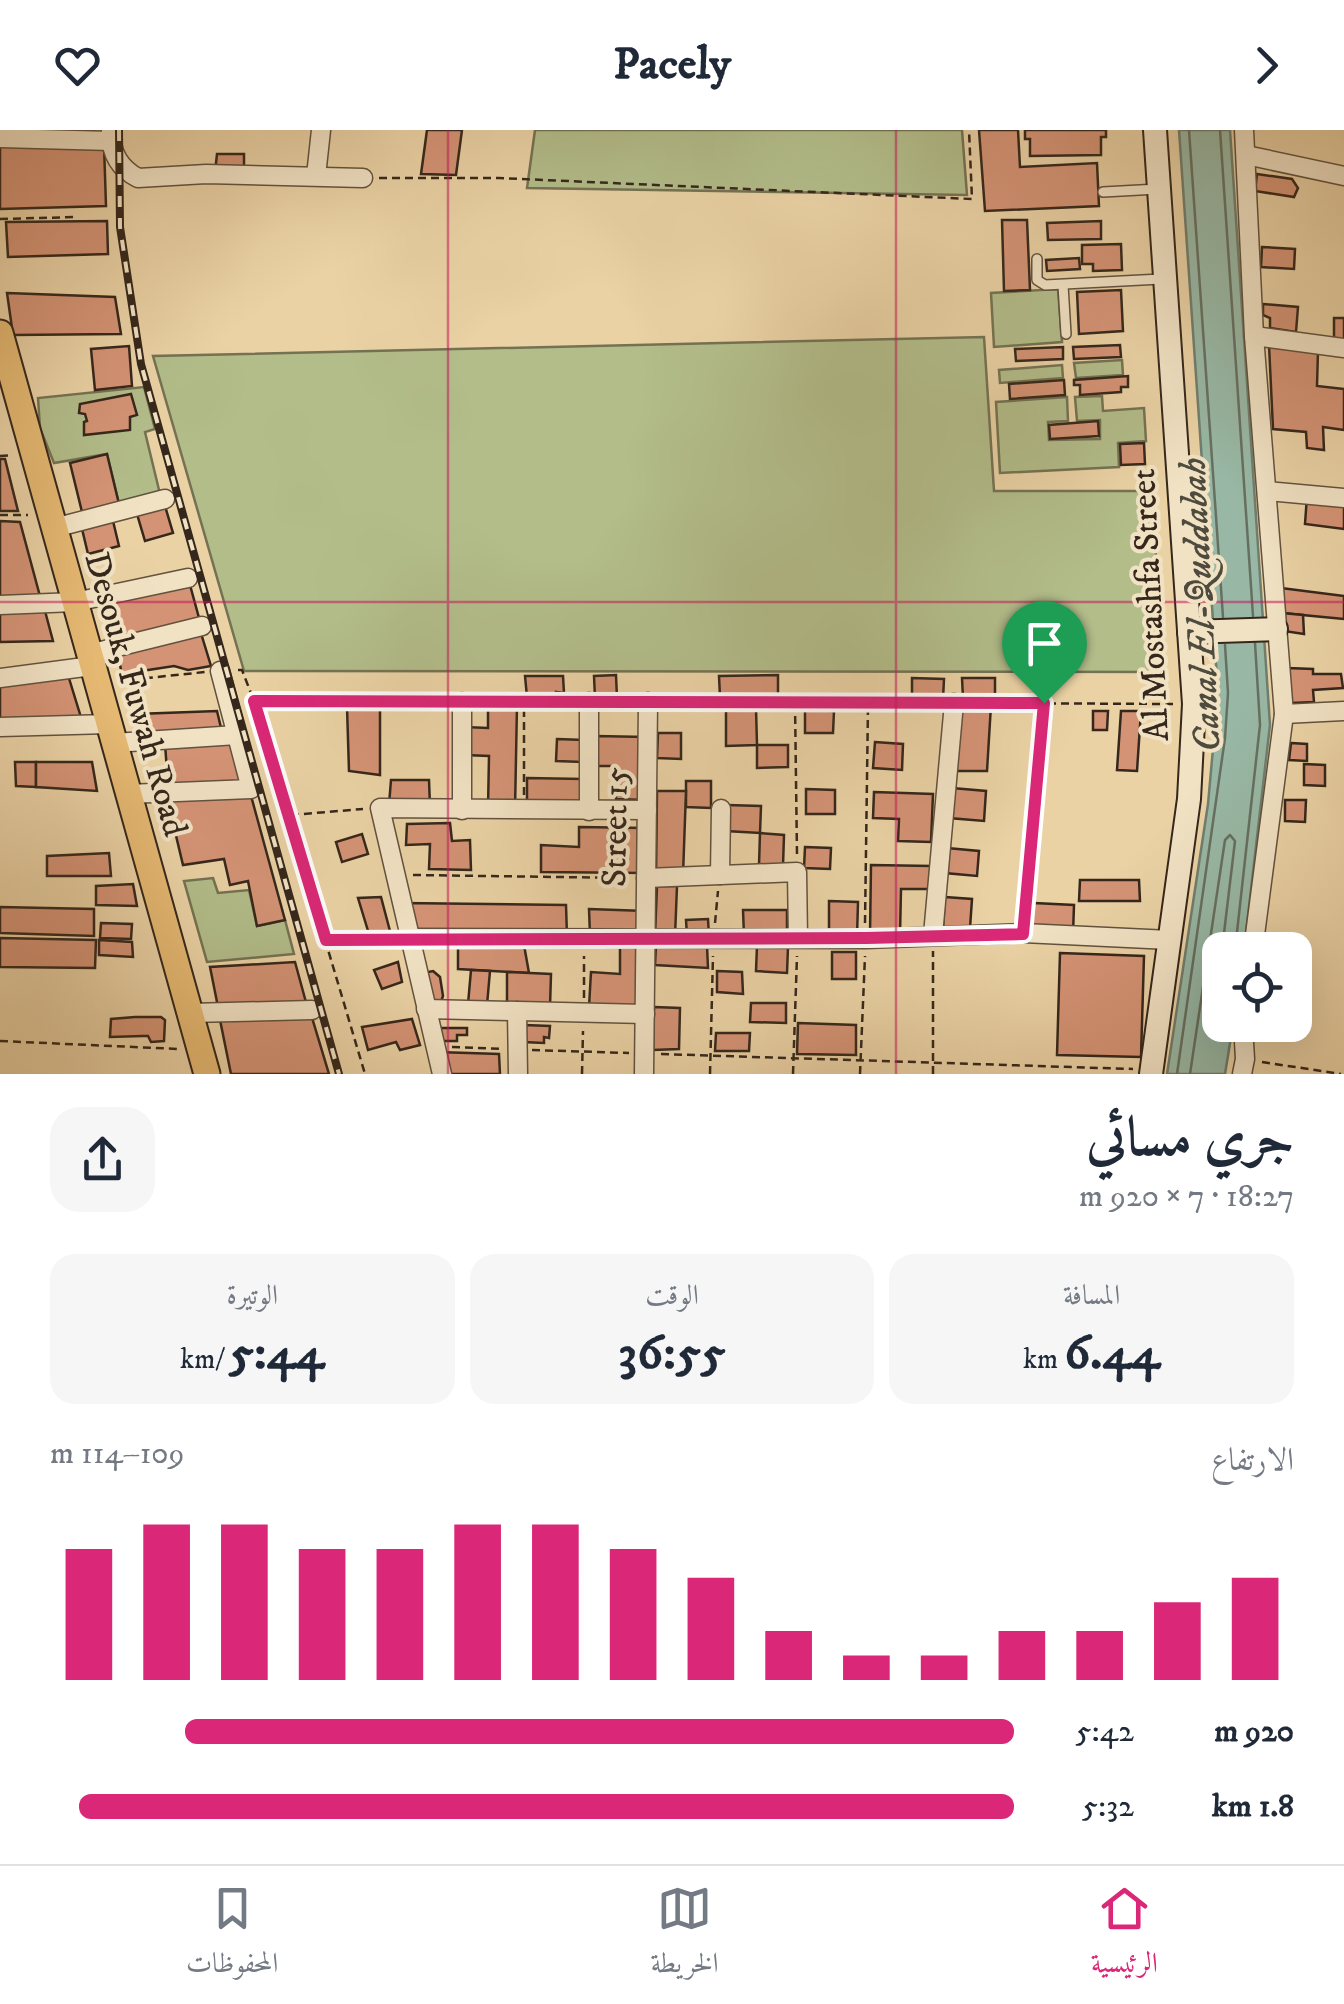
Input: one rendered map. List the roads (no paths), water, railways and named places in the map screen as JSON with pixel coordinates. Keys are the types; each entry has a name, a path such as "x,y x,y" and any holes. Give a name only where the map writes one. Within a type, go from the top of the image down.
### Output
{"main road":[{"name":"Al Mostashfa Street","path":"1151,1072 1190,799 1196,632 1154,130"},
{"name":"Desouk, Fuwah Road","path":"0,333 204,1062"},
{"path":"1196,632 1272,629"}],"street":[{"path":"316,176 321,130"},
{"path":"1244,130 1254,336 1268,491 1272,629 1284,714 1254,932"},
{"path":"0,138 41,134 111,136 118,162 138,178 164,174 363,178"},
{"path":"1246,156 1344,176"},
{"path":"1254,336 1344,348"},
{"path":"1268,491 1344,498"},
{"path":"52,521 164,498"},
{"path":"0,605 74,602 188,578"},
{"path":"0,678 93,668 202,626"},
{"path":"128,794 251,788 220,671"},
{"path":"462,702 462,810"},
{"path":"589,702 589,811"},
{"name":"Street 15","path":"644,1074 648,702"},
{"path":"934,934 954,703"},
{"path":"1284,714 1344,711"},
{"path":"0,727 111,734 237,735"},
{"path":"442,1074 380,808 647,810"},
{"path":"720,875 721,810"},
{"path":"646,878 797,872 798,938"},
{"path":"408,938 1023,934 1170,940"},
{"path":"426,1008 645,1014"},
{"path":"190,1013 312,1010"},
{"path":"517,1011 518,1074"},
{"path":"1243,1042 1244,1067"}],"lane":[{"path":"1103,192 1158,189"},
{"path":"1037,259 1040,284 1164,279"},
{"path":"1063,284 1066,334"}],"water":[{"path":"1179,130 1230,130 1270,725 1246,932 1202,932 1202,1042 1230,1042 1225,1074 1167,1074 1208,804 1218,693"}],"railway":[{"path":"119,130 120,227 141,364 339,1074"}],"water label":[{"name":"Canal El-Quddabah","path":"1199,605"}]}
